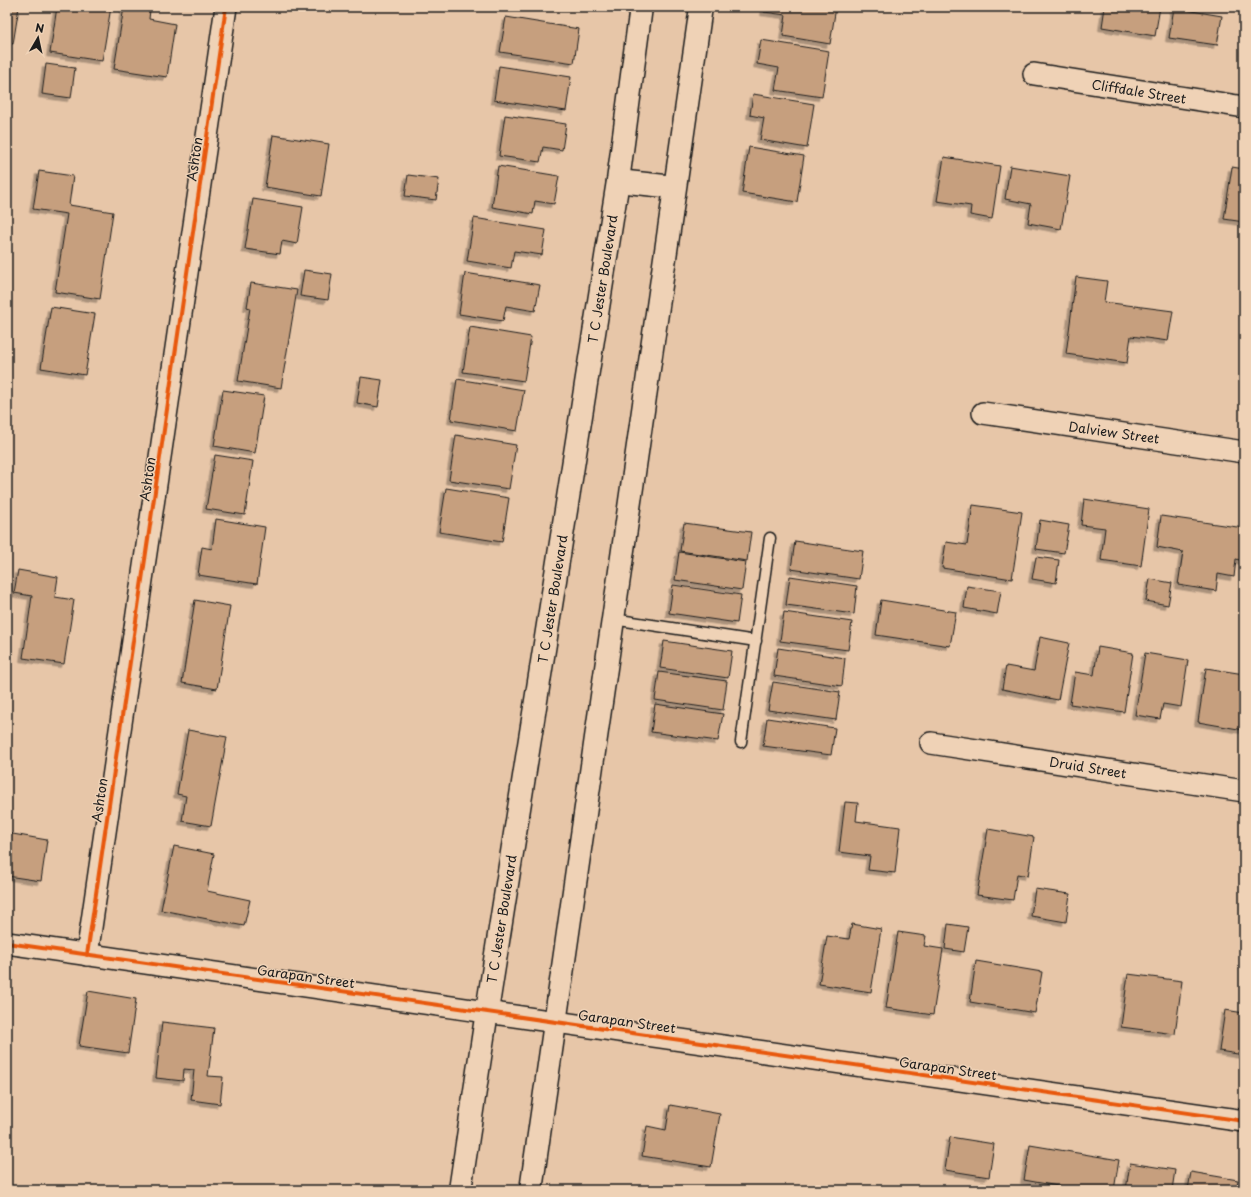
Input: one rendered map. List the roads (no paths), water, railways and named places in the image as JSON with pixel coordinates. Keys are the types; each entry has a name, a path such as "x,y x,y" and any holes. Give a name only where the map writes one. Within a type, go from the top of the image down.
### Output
{"main road":[{"name":"T C Jester Boulevard","path":"460,1190 618,181 641,7"},
{"path":"531,1190 701,7"},
{"path":"618,181 674,187"}],"street":[{"name":"Ashton","path":"87,955 226,7"},
{"name":"Cliffdale Street","path":"1034,74 1244,107"},
{"name":"Dalview Street","path":"983,413 1244,452"},
{"name":"Druid Street","path":"931,743 1244,791"},
{"name":"Garapan Street","path":"7,943 1244,1121"}],"lane":[{"path":"741,742 770,538"},
{"path":"613,619 756,641"}]}
